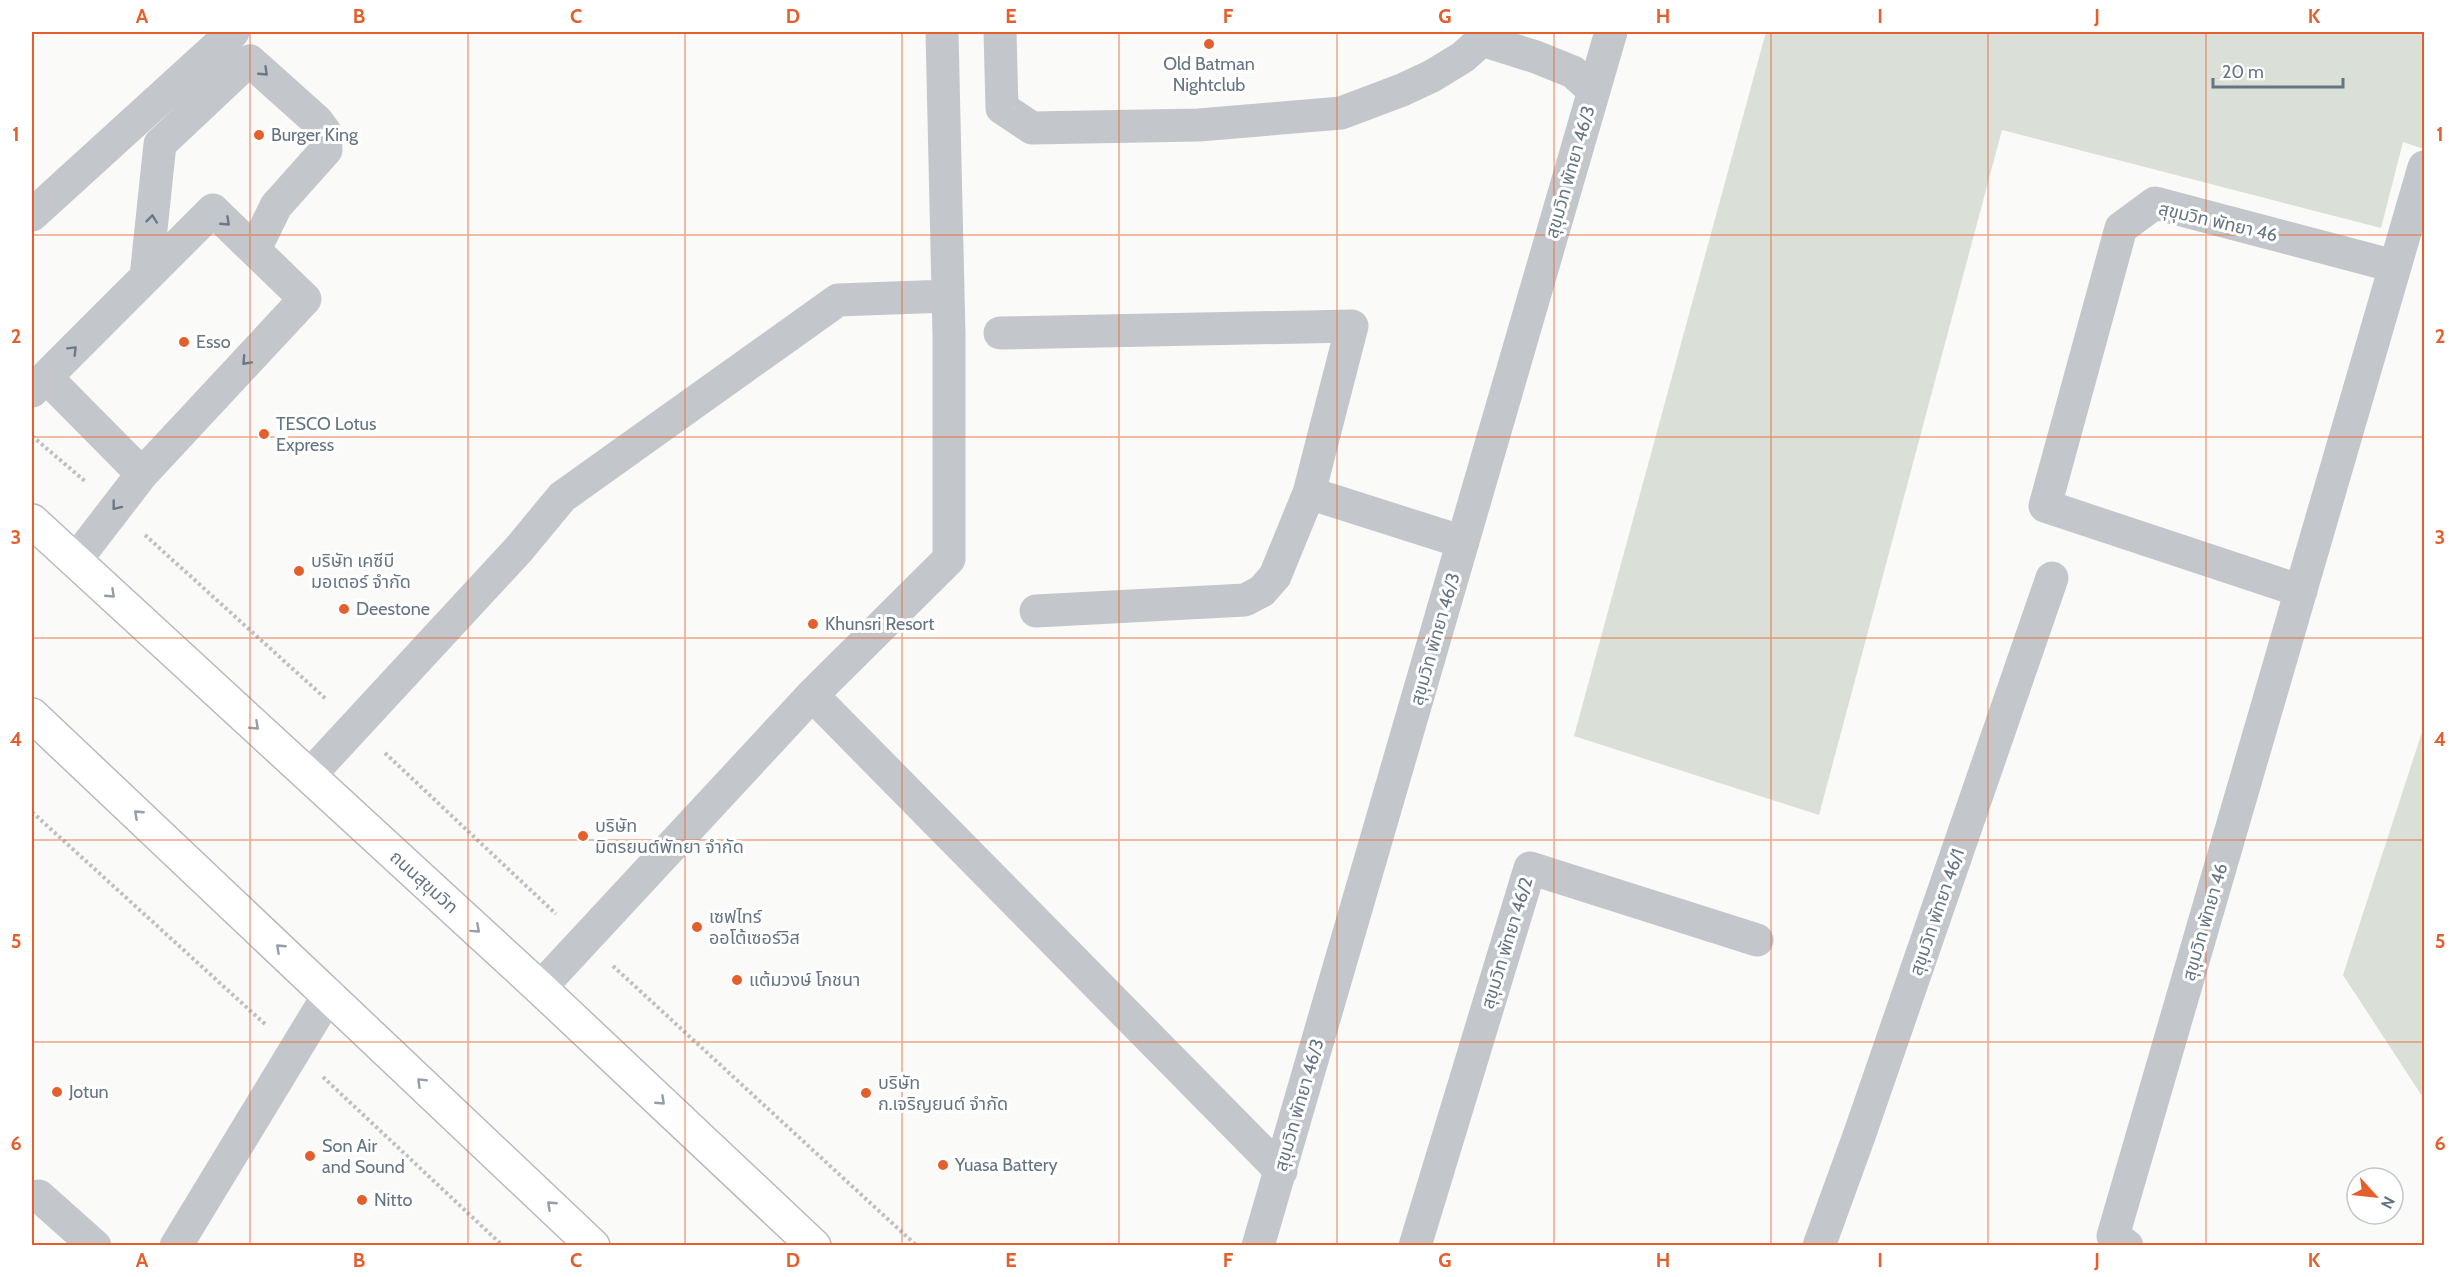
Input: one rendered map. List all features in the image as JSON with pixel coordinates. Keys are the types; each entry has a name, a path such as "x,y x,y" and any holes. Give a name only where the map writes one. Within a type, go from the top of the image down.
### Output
{"highway":[{"name":"ถนนสุขุมวิท","path":"33,527 75,561 540,988 814,1245"},
{"path":"32,715 593,1245"}],"street":[{"path":"32,215 233,32"},
{"path":"540,988 812,694 950,559 950,335 947,296 942,32"},
{"path":"1000,32 1002,108 1032,128 1199,125 1341,113 1432,76 1463,57 1481,36 1573,72 1593,90"},
{"name":"สุขุมวิท พัทยา 46/3","path":"1258,1245 1611,32"},
{"path":"146,277 160,144 246,62 250,61 317,121 325,132 326,150 276,206 255,249"},
{"path":"2394,267 2424,167"},
{"name":"สุขุมวิท พัทยา 46","path":"2127,1245 2113,1236 2301,591 2394,267 2155,203 2121,228 2045,506 2301,591"},
{"path":"75,561 114,507 142,474 305,299 213,210 39,384 142,474"},
{"path":"309,776 519,549 562,497 571,490 838,300 947,296"},
{"path":"1000,333 1352,326 1310,493 1275,576 1262,591 1245,600 1036,611"},
{"path":"1310,493 1463,542"},
{"name":"สุขุมวิท พัทยา 46/1","path":"1819,1245 1863,1125 2052,578"},
{"path":"812,694 1281,1171"},
{"name":"สุขุมวิท พัทยา 46/2","path":"1415,1245 1530,868 1757,940"},
{"path":"176,1245 329,994"},
{"path":"39,1196 95,1245"}],"path":[{"path":"32,436 357,726 584,940 917,1245"}],"shaded area":[{"path":"1766,32 2424,32 2424,149 2403,142 2381,228 2002,130 1819,815 1574,736"},
{"path":"2424,726 2424,1099 2343,975"}],"place":[{"name":"Old Batman Nightclub","path":"1209,44"},
{"name":"Burger King","path":"259,135"},
{"name":"Esso","path":"184,342"},
{"name":"TESCO Lotus Express","path":"264,434"},
{"name":"บริษัท เคซีบี มอเตอร์ จำกัด","path":"299,571"},
{"name":"Deestone","path":"344,609"},
{"name":"Khunsri Resort","path":"813,624"},
{"name":"บริษัท มิตรยนต์พัทยา จำกัด","path":"583,836"},
{"name":"เซฟไทร์ ออโต้เซอร์วิส","path":"697,927"},
{"name":"แต้มวงษ์ โภชนา","path":"737,980"},
{"name":"Jotun","path":"57,1092"},
{"name":"บริษัท ก.เจริญยนต์ จำกัด","path":"866,1093"},
{"name":"Son Air and Sound","path":"310,1156"},
{"name":"Yuasa Battery","path":"943,1165"},
{"name":"Nitto","path":"362,1200"}]}
